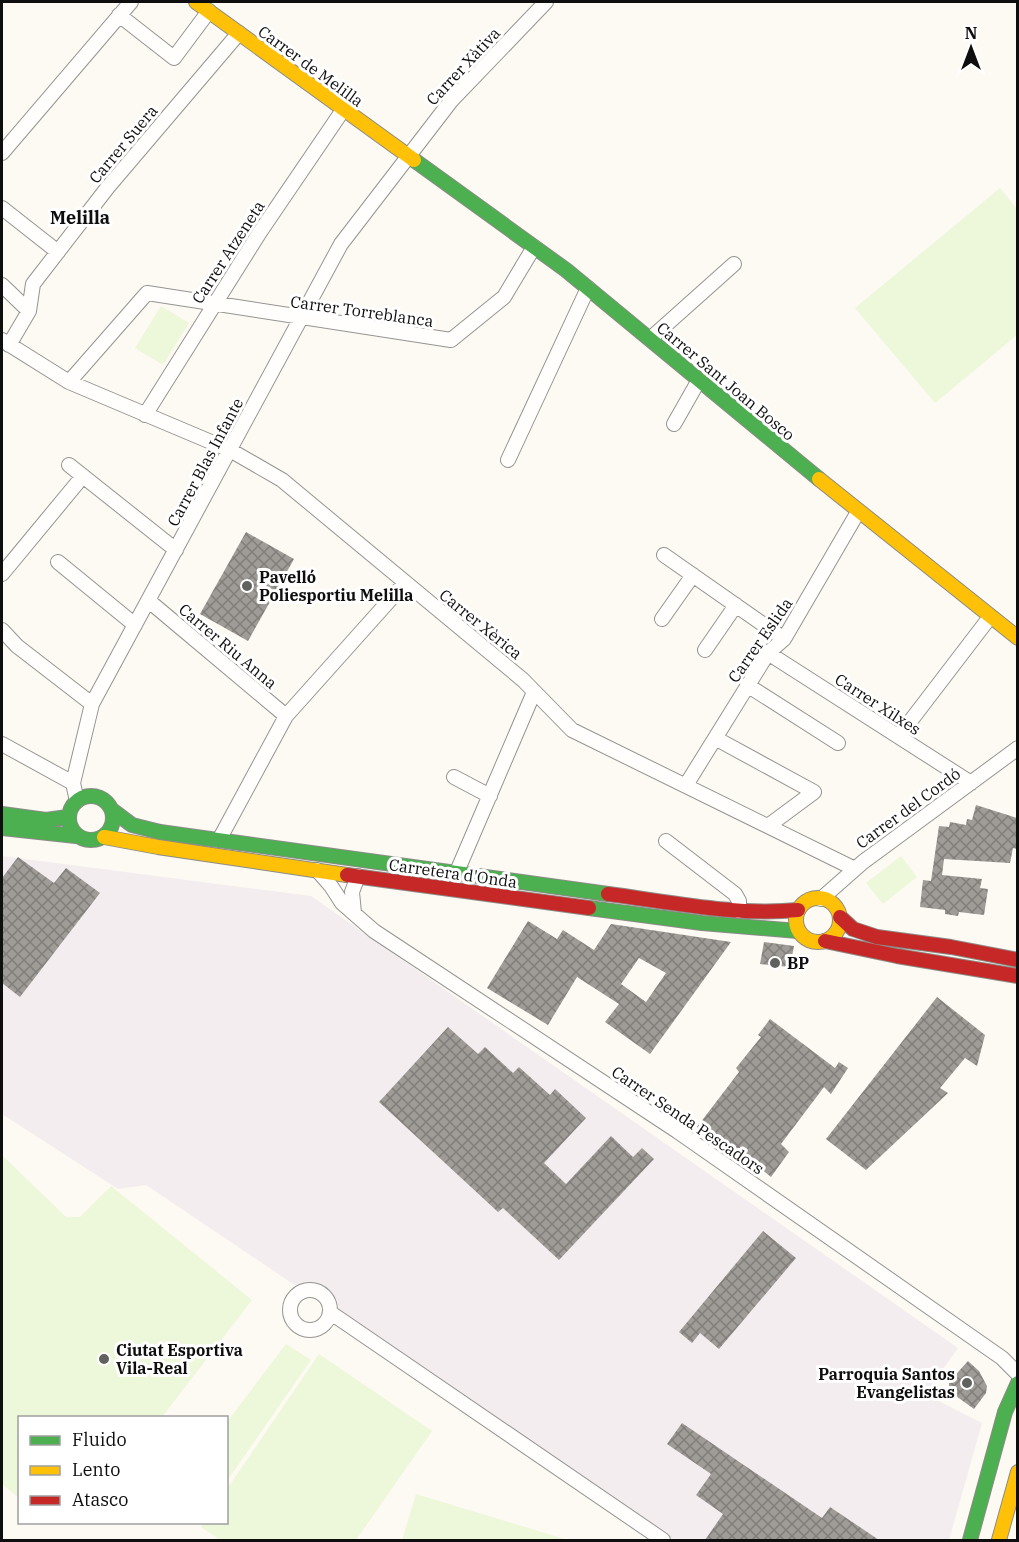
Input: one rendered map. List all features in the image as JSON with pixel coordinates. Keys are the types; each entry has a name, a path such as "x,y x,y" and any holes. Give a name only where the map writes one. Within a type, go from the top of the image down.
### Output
{"main road":[{"name":"Carrer de Melilla","path":"195,2 408,156"},
{"name":"Carrer Sant Joan Bosco","path":"408,156 588,288 858,512 1017,638"},
{"path":"2,828 76,836 88,841 104,837 112,825 112,810 108,804 89,796 77,801 69,811 68,817 71,830 76,836"},
{"name":"Carretera d'Onda","path":"112,810 132,825 160,832 739,911 767,913 798,910"},
{"path":"2,814 46,820 68,817"},
{"name":"Carretera d'Onda","path":"104,837 316,870 702,923 798,931"},
{"path":"1017,960 877,937 853,929 840,917 834,905 821,899 808,901 798,910 796,924 798,931 801,936 811,942 825,941 875,953 948,963 1017,976"},
{"path":"825,941 837,932 840,917"},
{"path":"970,1540 1005,1412 1017,1383"},
{"path":"999,1540 1017,1472"}],"street":[{"path":"2,153 131,2"},
{"name":"Carrer Xàtiva","path":"408,156 452,101 546,2"},
{"path":"119,15 174,57 209,11"},
{"name":"Carrer Suera","path":"5,343 29,311 33,284 57,252 108,187 239,33"},
{"name":"Carrer Atzeneta","path":"145,415 260,232 344,110"},
{"name":"Carrer Blas Infante","path":"77,801 73,783 92,704 341,244 408,156"},
{"path":"2,208 57,252"},
{"name":"Carrer Torreblanca","path":"69,382 147,294 451,340 504,297 534,247"},
{"path":"650,339 734,264"},
{"path":"2,285 29,311"},
{"path":"508,460 588,288"},
{"name":"Carrer Xèrica","path":"5,343 69,382 230,450 282,480 523,680 572,730 855,869"},
{"path":"674,424 699,380"},
{"path":"69,465 176,550"},
{"path":"2,574 83,476"},
{"name":"Carrer Eslida","path":"686,785 768,653 784,639 858,512"},
{"path":"664,555 784,639"},
{"path":"57,562 135,625"},
{"path":"662,619 693,575"},
{"path":"219,840 286,716 405,583"},
{"name":"Carrer Riu Anna","path":"149,601 286,716"},
{"path":"705,650 736,605"},
{"path":"899,736 990,617"},
{"path":"2,630 17,646 92,704"},
{"name":"Carrer Xilxes","path":"768,653 971,783"},
{"path":"747,685 838,743"},
{"path":"456,874 534,692"},
{"path":"715,738 814,792 768,826"},
{"path":"2,744 73,783"},
{"name":"Carrer del Cordó","path":"821,899 855,869 1017,748"},
{"path":"454,777 490,796"},
{"path":"666,841 735,894 739,901 739,911"},
{"name":"Carrer Senda Pescadors","path":"316,870 331,886 342,903 374,931 676,1131 1002,1358 1017,1373"},
{"path":"354,912 352,892 358,876"},
{"path":"331,1313 663,1540"},
{"path":"1002,1358 1017,1358"}],"shaded area":[{"path":"2,856 311,896 958,1348 925,1394 982,1423 949,1540 674,1540 146,1185 118,1189 2,1114"}],"green space":[{"path":"1000,188 1017,209 1017,335 935,403 855,308"},
{"path":"161,306 189,323 163,365 135,348"},
{"path":"901,856 917,877 883,904 866,883"},
{"name":"Ciutat Esportiva Vila-Real","path":"2,1155 66,1217 80,1217 111,1186 252,1300 163,1416 18,1416 18,1497 2,1484"},
{"path":"286,1344 311,1360 228,1480 228,1421"},
{"path":"319,1354 432,1431 356,1540 220,1540 201,1527 203,1524 228,1524 228,1488"},
{"path":"416,1494 568,1540 402,1540"}],"building":[{"name":"Pavelló Poliesportiu Melilla","path":"246,532 294,559 248,641 200,614"},
{"path":"976,805 1017,818 1017,849 1013,848 1010,863 944,859 942,875 982,879 980,888 988,889 984,915 959,912 958,916 945,914 945,910 920,907 923,880 931,881 939,826 949,827 950,822 966,825 967,819 972,820"},
{"path":"18,857 54,883 66,868 100,893 20,997 2,983 2,878"},
{"path":"528,921 557,939 563,930 594,950 611,924 731,942 650,1054 605,1022 619,1004 577,977 548,1025 487,988","holes":["639,958 666,973 646,1002 621,984"]},
{"path":"764,942 794,946 790,967 760,964"},
{"path":"937,997 985,1035 977,1066 965,1058 940,1088 948,1093 866,1170 826,1139"},
{"path":"770,1019 835,1068 839,1062 848,1068 831,1094 824,1087 781,1144 789,1152 771,1177 753,1162 751,1165 735,1150 732,1152 713,1135 710,1138 697,1127 739,1072 736,1068 761,1037 758,1035"},
{"path":"448,1027 478,1054 485,1047 513,1073 519,1067 550,1095 555,1089 586,1118 544,1163 566,1184 611,1136 633,1157 642,1148 654,1159 559,1260 503,1208 498,1212 379,1102"},
{"path":"763,1231 796,1258 719,1349 700,1333 692,1343 679,1332"},
{"path":"968,1361 979,1371 987,1386 986,1393 974,1409 949,1391 949,1382"},
{"path":"682,1423 822,1518 830,1507 879,1540 705,1540 723,1514 696,1495 711,1474 667,1444"}],"traffic: fast":[{"path":"414,160 566,270 819,479"},
{"path":"91,796 100,797 107,802 112,809 113,818 112,827 107,834 100,839 91,840 82,839 75,834 70,827 69,818 70,809 75,802 82,797 91,796"},
{"path":"112,810 132,825 160,832 608,894"},
{"path":"2,814 46,820 68,817"},
{"path":"2,828 76,836"},
{"path":"589,908 702,923 798,931"},
{"path":"970,1540 1005,1412 1018,1383"}],"traffic: slow":[{"path":"196,2 414,160"},
{"path":"819,479 1018,638"},
{"path":"104,837 347,875"},
{"path":"818,898 834,904 840,920 834,936 818,942 802,936 796,920 802,904 818,898"},
{"path":"999,1540 1018,1472"}],"traffic: jam":[{"path":"347,875 589,908"},
{"path":"608,894 727,910 798,910"},
{"path":"840,917 853,929 877,937 951,947 1018,960"},
{"path":"825,941 897,956 1018,976"}],"place":[{"name":"Pavelló Poliesportiu Melilla","path":"247,586"},
{"name":"BP","path":"775,963"},
{"name":"Ciutat Esportiva Vila-Real","path":"104,1359"},
{"name":"Parroquia Santos Evangelistas","path":"967,1383"}],"district":[{"name":"Melilla","path":"80,217"}]}
